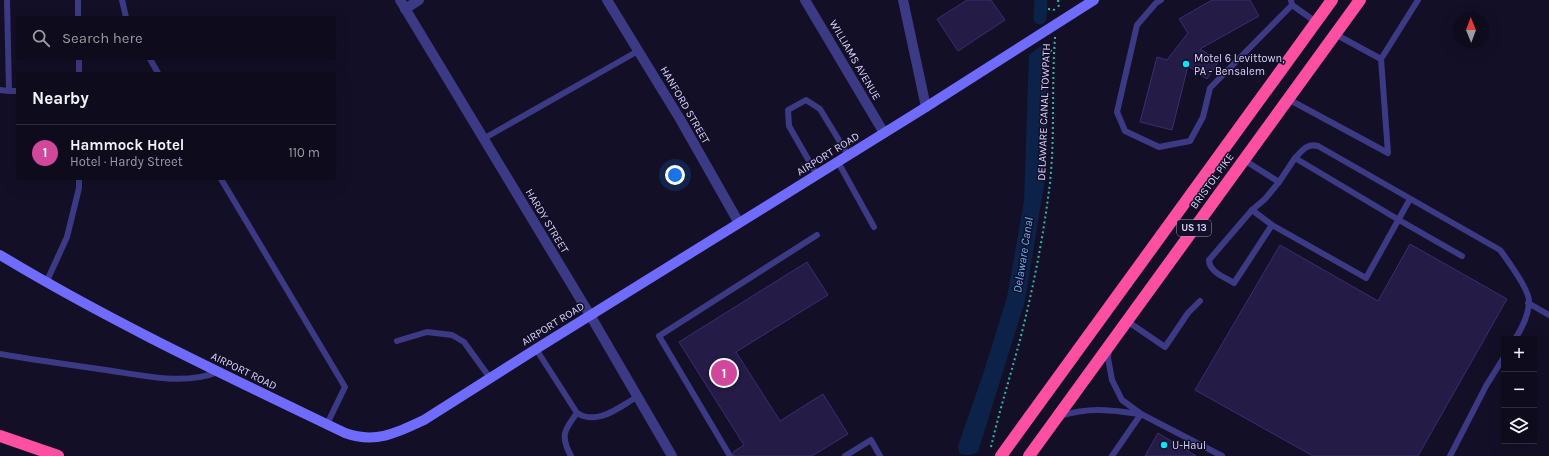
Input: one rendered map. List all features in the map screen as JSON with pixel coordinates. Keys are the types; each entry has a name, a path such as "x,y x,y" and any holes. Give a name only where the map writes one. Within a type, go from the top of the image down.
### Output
{"highway":[{"name":"BRISTOL PIKE","path":"1001,456 1332,0"},
{"name":"BRISTOL PIKE","path":"1029,456 1360,0"},
{"path":"0,436 58,456"}],"street":[{"path":"402,4 419,0"},
{"name":"HANFORD STREET","path":"607,0 680,119 739,223"},
{"name":"WILLIAMS AVENUE","path":"805,0 884,133"},
{"path":"902,0 926,107"},
{"name":"AIRPORT ROAD","path":"0,255 46,283 218,372 327,424 352,435 370,437 388,435 404,430 424,420 590,315 926,107 1094,0"},
{"name":"HARDY STREET","path":"402,4 590,315 668,455"}],"lane":[{"path":"7,0 9,90"},
{"path":"78,0 78,16"},
{"path":"122,0 126,16"},
{"path":"1161,0 1156,3 1137,25 1117,112 1125,131 1159,147 1190,141 1203,117 1210,88 1292,3 1316,22"},
{"path":"1288,99 1388,153 1381,60 1418,0"},
{"path":"1335,34 1381,60"},
{"path":"483,139 638,51"},
{"path":"79,60 79,72"},
{"path":"151,60 157,72"},
{"path":"0,90 16,91"},
{"path":"817,175 789,126 788,110 806,100 820,109 848,155"},
{"path":"1272,225 1234,283 1212,269 1209,264 1209,260 1252,210 1265,199 1279,182 1295,158 1308,146 1312,144 1318,146 1500,250 1515,271 1526,292 1528,303 1526,319 1517,336"},
{"path":"1295,158 1462,256"},
{"path":"1244,160 1279,182"},
{"path":"838,162 874,227"},
{"path":"46,283 68,238 79,180"},
{"path":"222,180 345,387 327,424"},
{"path":"1252,210 1272,225 1366,278 1410,198"},
{"path":"730,456 659,336 817,235"},
{"path":"1127,321 1166,347 1188,313 1200,300"},
{"path":"1528,303 1549,315"},
{"path":"397,341 427,332 452,335 464,342 490,378"},
{"path":"1109,345 1109,370 1116,391 1122,400 1141,414 1222,456"},
{"path":"536,349 577,413 582,416 597,418 605,416 637,397"},
{"path":"0,354 156,377 187,379 209,376 218,372"},
{"path":"1450,456 1486,386 1501,362"},
{"path":"1058,416 1093,409 1141,414"},
{"path":"571,456 565,445 564,435 567,426 577,413"},
{"path":"1112,456 1141,414"},
{"path":"847,456 871,440 880,456"}],"path":[{"path":"1048,9 1060,11 1058,0"},
{"name":"DELAWARE CANAL TOWPATH","path":"991,447 1021,333 1038,260 1048,197 1053,142 1056,34"},
{"path":"1046,54 1055,48"}],"water":[{"path":"1046,45 1048,100 1046,173 1025,301 978,452 971,455 964,455 959,453 958,446 983,374 1007,297 1024,201 1029,55 1039,47"}],"building":[{"path":"967,0 991,0 1005,20 958,51 937,19"},
{"name":"Motel 6 Levittown, PA - Bensalem","path":"1212,0 1250,0 1259,16 1200,49 1219,61 1207,79 1188,66 1172,130 1140,122 1157,57 1167,60 1188,33 1179,19"},
{"path":"1410,244 1507,299 1418,456 1313,456 1195,390 1280,245 1378,301"},
{"path":"807,262 828,295 736,352 780,421 823,394 848,434 812,456 734,456 733,452 744,445 679,342"},
{"name":"U-Haul","path":"1158,433 1196,456 1145,456"}],"waterway":[{"name":"Delaware Canal","path":"1040,18 1041,0"}],"place":[{"name":"Motel 6 Levittown, PA - Bensalem","path":"1186,64"},
{"name":"Hammock Hotel","path":"724,373"},
{"name":"U-Haul","path":"1164,445"}]}
